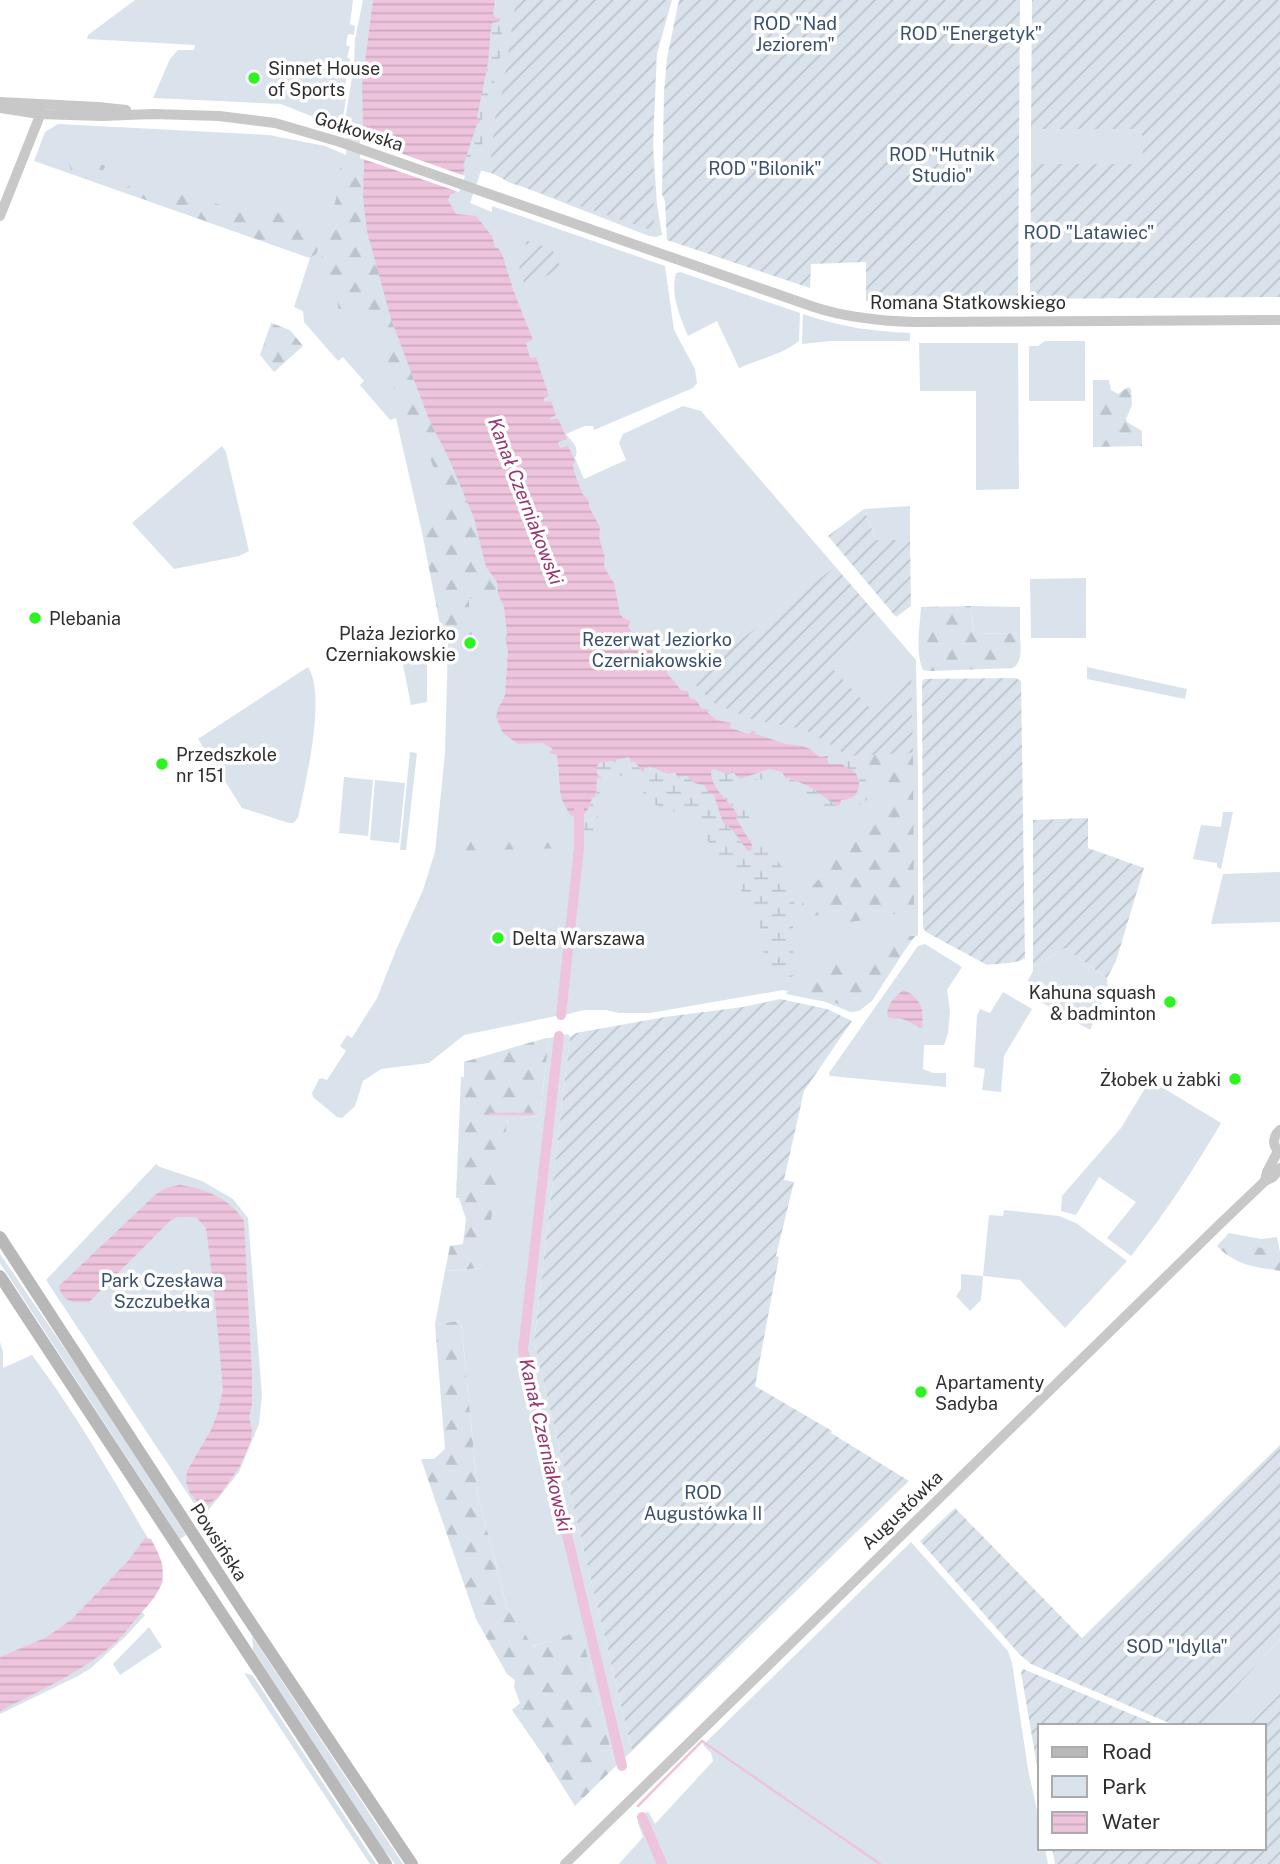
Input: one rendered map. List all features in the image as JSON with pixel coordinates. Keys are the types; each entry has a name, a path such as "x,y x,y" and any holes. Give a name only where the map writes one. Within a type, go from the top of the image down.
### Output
{"main road":[{"name":"Powsińska","path":"0,1237 226,1585 412,1864"},
{"path":"0,1276 386,1864"}],"street":[{"name":"Gołkowska","path":"0,102 40,109"},
{"name":"Gołkowska","path":"0,108 98,107 153,114 219,116 261,121 299,129 468,187"},
{"path":"0,216 39,118 40,109"},
{"name":"Romana Statkowskiego","path":"468,187 814,307 860,319 915,322 1280,320"},
{"name":"Augustówka","path":"1265,1181 1266,1172 1279,1152 1274,1140 1280,1130"},
{"name":"Augustówka","path":"565,1864 1280,1168"}],"green space":[{"name":"Sinnet House of Sports","path":"135,0 353,0 350,24 355,26 354,35 348,34 346,45 350,47 347,57 350,59 341,128 281,104 153,98 170,59 178,50 194,50 195,45 87,39 88,35"},
{"name":"Rezerwat Jeziorko Czerniakowskie","path":"363,0 672,0 657,54 653,145 662,235 649,236 487,171 481,171 470,203 492,212 492,206 665,266 674,330 695,369 697,383 693,388 594,430 593,426 585,426 566,434 576,448 575,458 584,479 626,460 619,443 623,434 683,406 701,411 916,660 918,935 912,939 872,1001 859,1011 850,1012 826,1002 786,994 788,991 783,990 650,1013 583,1010 565,1015 583,848 576,848 556,1016 464,1035 429,1063 381,1069 363,1081 355,1106 342,1118 337,1117 313,1097 312,1093 319,1079 327,1080 346,1051 340,1046 347,1035 352,1038 377,998 423,890 435,852 445,753 448,643 425,531 422,532 396,418 390,420 360,385 364,381 343,357 338,361 304,322 303,311 294,307 310,258 34,161 45,132 58,124 269,135 325,146 346,155 345,121 355,39"},
{"path":"516,0 669,0 656,51 654,231 508,182 483,171 491,158 495,118 503,89"},
{"path":"679,0 1020,0 1018,299 866,301 866,262 811,264 810,288 667,240 665,201 662,194 664,92 667,58"},
{"name":"ROD \"Latawiec\"","path":"1032,0 1280,0 1280,297 1030,299 1031,164 1143,164 1142,129 1031,129"},
{"path":"502,21 498,69 480,123 482,144 475,158 465,168 463,167 477,123 488,66 489,38 492,23"},
{"path":"1031,129 1143,129 1143,164 1031,164"},
{"path":"72,148 105,166 100,183 73,174 68,158"},
{"path":"340,168 363,169 364,214 391,319 428,417 474,518 483,558 493,577 490,581 493,584 497,582 505,613 498,617 489,614 479,575 475,575 477,599 469,598 473,637 457,637 450,641 442,635 422,532 449,510 423,439 407,417 406,405 389,380 386,350 368,315 338,308 337,285 319,268 338,190"},
{"path":"138,183 229,207 301,216 311,239 318,245 317,253 310,258 118,190"},
{"path":"525,240 552,249 562,270 524,284 518,262 528,257"},
{"path":"680,272 800,313 799,341 739,368 717,321 688,336 674,289 676,273"},
{"path":"803,314 856,328 910,333 910,341 830,341 802,344"},
{"path":"271,323 290,330 303,346 274,372 260,355"},
{"path":"1045,341 1085,341 1085,401 1029,401 1029,346 1038,346"},
{"path":"919,343 1018,343 1019,489 976,490 976,391 920,391"},
{"path":"1093,380 1109,380 1111,390 1118,394 1128,387 1131,389 1132,405 1126,419 1142,431 1142,446 1093,447"},
{"path":"222,446 226,452 249,551 239,556 174,569 132,523"},
{"path":"910,506 910,540 876,540 864,509"},
{"path":"864,509 876,540 910,540 911,606 896,617 828,536"},
{"path":"835,567 882,621 831,667 870,708 911,673 913,753 848,756 803,729 753,720 712,702 690,679"},
{"path":"1086,578 1086,638 1031,638 1030,579"},
{"path":"971,606 1020,607 1020,633 974,634"},
{"path":"971,606 974,634 1020,633 1021,652 1016,665 1013,668 923,670 919,647 921,607"},
{"path":"424,655 427,657 427,702 411,705 402,660"},
{"path":"308,667 315,698 313,741 298,818 289,823 242,808 198,739"},
{"path":"1087,667 1187,689 1185,699 1087,679"},
{"path":"1016,678 1021,681 1025,958 987,965 923,928 922,682 924,679"},
{"path":"410,752 417,753 406,850 400,850"},
{"path":"913,753 914,922 890,914 849,922 819,915 802,923 800,916 803,903 825,872 835,849 880,806 882,799 877,777 862,759 856,756"},
{"path":"629,757 644,772 648,767 652,767 687,776 704,785 709,793 714,795 719,814 740,842 746,835 731,804 714,785 710,775 714,769 722,773 734,773 740,779 770,769 782,772 784,777 820,794 837,806 837,811 822,809 783,783 783,780 780,782 775,778 744,781 732,786 735,792 749,801 751,826 794,888 794,935 791,939 795,975 782,978 771,971 765,959 756,913 692,818 650,801 630,774 616,777 604,774 602,777 597,774 599,763"},
{"path":"846,759 863,774 870,795 858,806 840,810 841,800 853,797 859,789 856,776 844,767"},
{"path":"344,777 373,780 368,836 339,833"},
{"path":"597,777 602,779 598,819 589,841 581,843 580,818 591,805"},
{"path":"375,780 405,783 399,843 370,840"},
{"path":"1223,812 1233,812 1221,869 1217,867 1217,863 1193,859 1201,825 1221,827"},
{"path":"1088,818 1088,848 1144,868 1116,961 1107,978 1065,948 1033,967 1033,820"},
{"path":"474,836 538,841 575,848 439,851 454,841"},
{"path":"1280,872 1280,922 1211,924 1223,874"},
{"path":"915,936 868,1001 859,1009 790,991 842,961 874,960 887,945"},
{"path":"925,944 962,967 947,990 950,1011 944,1045 924,1045 923,1069 933,1073 946,1073 946,1087 830,1076 829,1073 918,946"},
{"path":"1065,948 1107,978 1108,989 1090,1030 1027,994 1033,967"},
{"path":"1003,992 1032,1009 1004,1056 1001,1092 982,1090 985,1069 974,1067 977,1016 980,1009 990,1013"},
{"name":"ROD Augustówka II","path":"780,999 827,1009 852,1021 804,1091 784,1180 794,1182 776,1256 779,1257 755,1386 832,1431 831,1433 909,1481 632,1751 534,1342 570,1037 576,1033"},
{"path":"568,1034 570,1037 534,1342 632,1751 615,1767 581,1632 532,1646 507,1608 478,1495 461,1321 435,1324 445,1271 481,1268 508,1119 540,1116 549,1038"},
{"path":"549,1038 540,1116 508,1119 481,1268 445,1271 450,1246 463,1244 466,1219 459,1198 456,1198 461,1077 464,1077 464,1062"},
{"path":"1150,1080 1221,1123 1179,1191 1131,1256 1107,1238 1136,1202 1099,1177 1076,1215 1061,1211 1062,1196 1121,1128"},
{"name":"Park Czesława Szczubełka","path":"156,1164 202,1181 233,1199 248,1218 262,1395 259,1424 239,1472 203,1517 46,1280"},
{"path":"1004,1210 1059,1216 1076,1223 1127,1261 1065,1328 1020,1280 983,1276 989,1215 1003,1216"},
{"path":"1229,1233 1261,1239 1277,1237 1280,1252 1230,1242 1221,1250 1217,1246"},
{"path":"1230,1241 1280,1252 1280,1271 1249,1265 1235,1259 1221,1250"},
{"path":"0,1254 93,1390 186,1535 180,1539 0,1263"},
{"path":"961,1274 983,1276 981,1300 970,1311 956,1296 961,1289"},
{"path":"461,1321 478,1495 507,1608 533,1646 581,1631 615,1767 575,1806 512,1710 520,1703 514,1687 515,1680 507,1674 476,1619 421,1459 434,1459 445,1449 435,1324"},
{"path":"0,1342 3,1368 32,1355 67,1405 162,1562 163,1582 142,1612 145,1615 91,1668 0,1714"},
{"name":"SOD \"Idylla\"","path":"1280,1445 1280,1639 1203,1724 1171,1724 1031,1664 1019,1654 920,1541 955,1508 1082,1638"},
{"path":"911,1542 1008,1651 1038,1815 1038,1850 1045,1850 1048,1864 619,1864 643,1837 638,1819 648,1811 655,1824 713,1761 711,1753 703,1745"},
{"path":"149,1627 162,1647 120,1675 113,1664"},
{"path":"252,1636 403,1864 395,1864 384,1850 253,1650"},
{"path":"1280,1639 1280,1693 1250,1724 1203,1723"},
{"path":"1023,1669 1155,1724 1038,1724 1038,1772 1021,1672"},
{"path":"244,1673 255,1679 376,1864 370,1864"},
{"path":"1280,1693 1280,1864 1055,1864 1052,1850 1266,1850 1266,1724 1250,1724"}],"water":[{"path":"373,0 495,0 493,14 500,18 500,21 492,23 488,62 477,118 480,121 455,193 450,195 448,200 456,214 476,216 502,254 533,340 526,343 530,358 536,357 549,396 544,398 544,402 551,401 556,415 550,418 558,418 567,439 558,442 560,448 568,446 575,461 574,472 583,495 588,499 590,509 600,527 604,565 614,583 620,614 631,621 628,626 632,632 648,645 680,689 688,691 689,697 697,701 701,708 710,710 707,712 717,720 731,723 730,728 749,734 752,731 786,744 803,746 820,757 828,756 829,764 842,764 857,775 859,787 856,794 841,800 837,806 810,787 790,778 786,779 782,772 770,769 739,779 734,773 727,774 714,769 711,771 717,789 738,815 736,818 752,845 751,851 748,851 734,832 723,823 714,795 709,793 704,785 687,776 681,776 679,779 675,772 667,773 648,767 644,772 635,762 631,762 629,757 616,760 616,763 599,763 597,774 602,779 597,778 596,796 592,798 582,816 571,816 561,796 557,755 549,753 553,749 543,743 518,744 503,733 496,717 505,695 508,652 504,606 498,594 497,582 486,567 474,518 428,417 391,319 367,231 363,197 362,85"},
{"path":"903,990 919,1002 923,1026 920,1028 905,1020 888,1017 889,1005"},
{"path":"180,1185 216,1196 239,1213 244,1221 252,1376 249,1418 251,1441 240,1466 219,1496 203,1509 190,1493 186,1482 187,1471 211,1430 223,1389 206,1228 196,1217 178,1217 171,1220 89,1302 66,1299 59,1286 155,1195 166,1188"},
{"path":"145,1538 151,1539 163,1569 159,1589 148,1605 104,1652 61,1680 0,1711 0,1657 45,1638 71,1620 128,1561"}],"pier":[{"path":"360,139 465,176 459,192 360,158"}],"waterway":[{"name":"Kanał Czerniakowski","path":"561,1015 579,848 579,807"},
{"name":"Kanał Czerniakowski","path":"559,1036 523,1350 622,1766"},
{"path":"490,1114 533,1114"},
{"path":"638,1806 702,1741 880,1864"},
{"name":"Kanał Czerniakowski","path":"642,1817 662,1864"}],"place":[{"name":"Sinnet House of Sports","path":"254,78"},
{"name":"Plebania","path":"35,618"},
{"name":"Plaża Jeziorko Czerniakowskie","path":"470,643"},
{"name":"Przedszkole nr 151","path":"162,764"},
{"name":"Delta Warszawa","path":"498,938"},
{"name":"Kahuna squash & badminton","path":"1170,1002"},
{"name":"Żłobek u żabki","path":"1235,1079"},
{"name":"Apartamenty Sadyba","path":"921,1392"}],"park label":[{"name":"ROD \"Nad Jeziorem\"","path":"795,33"},
{"name":"ROD \"Energetyk\"","path":"971,33"},
{"name":"ROD \"Hutnik Studio\"","path":"942,164"},
{"name":"ROD \"Bilonik\"","path":"765,168"}]}
